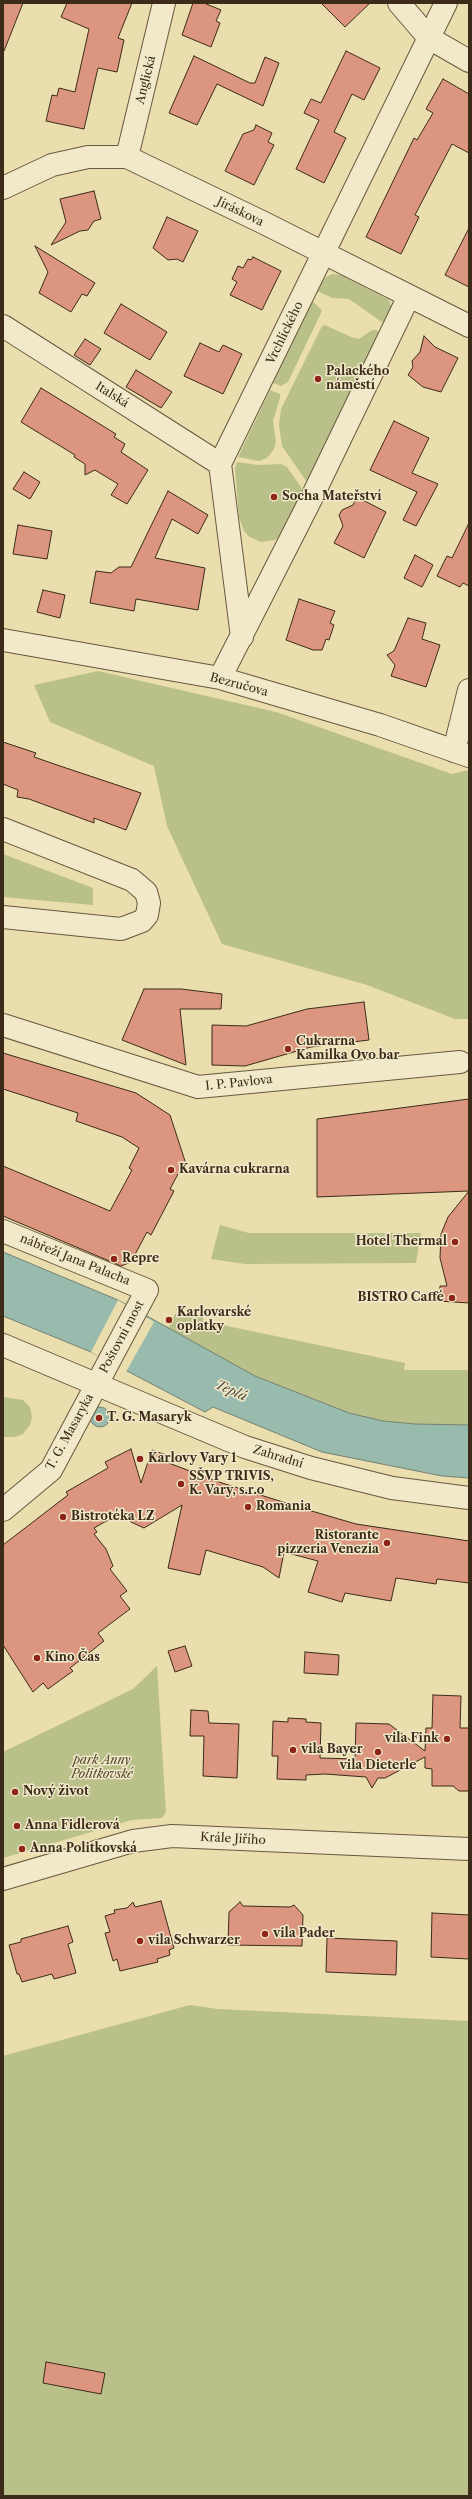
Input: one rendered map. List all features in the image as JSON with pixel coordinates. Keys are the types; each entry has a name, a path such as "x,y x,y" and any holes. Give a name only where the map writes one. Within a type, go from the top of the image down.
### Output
{"street":[{"name":"Anglická","path":"127,157 164,3"},
{"path":"399,3 429,38 469,61"},
{"name":"Vrchlického","path":"220,464 446,3"},
{"name":"Jiráskova","path":"3,188 60,164 88,157 127,157 324,253 469,326"},
{"path":"220,678 242,637 409,296"},
{"name":"Italská","path":"3,326 220,464"},
{"path":"220,464 242,637"},
{"name":"Bezručova","path":"3,640 220,678 380,725 462,753"},
{"path":"462,753 469,690"},
{"path":"3,829 132,880 146,892 149,903 147,915 142,921 121,929 3,917"},
{"name":"I. P. Pavlova","path":"3,1026 198,1087 460,1062"},
{"name":"nábřeží Jana Palacha","path":"3,1231 147,1290"},
{"name":"Poštovní most","path":"97,1384 108,1359 147,1290"},
{"name":"Zahradní","path":"3,1344 245,1447 311,1468 392,1488 469,1498"},
{"name":"T. G. Masaryka","path":"3,1510 51,1470 97,1384"},
{"name":"Krále Jiřího","path":"3,1880 133,1841 172,1836 469,1849"}],"green space":[{"path":"332,274 341,275 389,300 392,309 386,325 349,299 333,298 317,291 325,278"},
{"path":"312,301 322,310 320,315 288,382 281,386 273,383"},
{"path":"325,325 359,339 372,330 377,330 379,334 310,481 307,482 282,446 279,425 281,409 322,326"},
{"path":"270,390 280,394 273,421 276,442 274,449 267,458 259,461 238,457"},
{"path":"237,462 258,465 281,464 287,467 301,487 303,497 283,535 275,540 261,542 250,537 244,531 239,517 235,468"},
{"path":"98,671 276,712 452,774 469,770 469,1019 455,1019 367,985 222,944 167,826 154,766 50,722 34,685"},
{"path":"3,854 93,888 93,905 3,897"},
{"path":"220,1225 249,1233 421,1233 416,1263 245,1264 211,1259"},
{"path":"175,1314 203,1317 203,1321 405,1363 404,1370 469,1370 469,1425 415,1424 383,1421 349,1413 255,1376 154,1322 169,1327"},
{"path":"3,1397 23,1400 30,1407 32,1417 30,1425 23,1434 15,1437 3,1437"},
{"name":"park Anny Politkovské","path":"157,1666 166,1812 162,1818 132,1820 3,1858 3,1752 133,1689"},
{"path":"190,2005 218,2009 469,2021 469,2496 3,2496 3,2056"}],"water":[{"name":"Teplá","path":"3,1252 118,1300 255,1376 349,1413 383,1421 415,1424 469,1425 469,1478 442,1476 322,1452 213,1407 205,1412 91,1352 3,1316"},
{"name":"T. G. Masaryk","path":"100,1407 107,1410 110,1417 107,1424 100,1427 93,1424 90,1417 93,1410"}],"pier":[{"path":"118,1300 154,1322 126,1372 91,1352"}],"building":[{"path":"3,3 23,3 4,51 3,51"},
{"path":"67,3 132,3 118,38 124,40 117,72 98,68 84,129 46,121 52,95 57,96 59,88 75,92 89,29 61,17"},
{"path":"193,3 204,3 221,10 216,21 220,23 211,47 182,35"},
{"path":"321,3 370,3 345,27"},
{"path":"346,51 380,68 364,100 352,94 334,132 346,138 324,183 296,169 319,120 304,113 311,99 321,103"},
{"path":"194,56 250,83 255,83 265,57 279,63 263,106 217,84 197,125 169,113"},
{"path":"443,79 469,94 469,153 452,144 415,215 419,217 401,254 366,237 414,138 417,140 433,113 426,109"},
{"path":"256,125 272,133 268,142 274,145 254,185 225,171 243,134 254,130"},
{"path":"94,191 101,219 94,221 88,230 80,231 51,245 66,222 60,199"},
{"path":"167,217 198,231 183,262 177,259 168,260 153,248"},
{"path":"469,228 469,287 445,275"},
{"path":"35,246 95,283 87,296 82,294 71,312 39,293 48,272"},
{"path":"253,257 281,271 262,310 230,295 237,282 232,279 238,266 243,268 248,259 251,260"},
{"path":"121,304 167,332 150,360 104,333"},
{"path":"424,336 435,347 458,358 441,392 423,387 408,375 413,367 412,361 420,352"},
{"path":"85,339 101,349 90,365 74,355"},
{"path":"200,343 219,352 223,345 242,354 223,394 184,376"},
{"path":"136,370 172,392 161,408 126,387"},
{"path":"41,388 116,434 114,437 125,444 121,452 148,470 127,504 111,495 118,484 95,470 85,475 85,464 74,457 75,455 21,422"},
{"path":"394,421 429,438 412,473 438,484 416,526 403,520 417,492 370,470"},
{"path":"24,472 40,482 30,499 13,489"},
{"path":"168,491 208,515 198,534 172,519 155,558 205,568 198,610 136,599 134,611 90,603 96,571 111,573 119,567 131,567"},
{"path":"357,497 386,512 364,558 334,543 343,526 339,515 342,510 353,505"},
{"path":"469,523 469,586 463,583 460,587 437,576 447,556 452,558"},
{"path":"18,525 52,531 47,559 13,554"},
{"path":"415,555 433,565 422,587 404,578"},
{"path":"43,590 65,595 60,618 37,612"},
{"path":"299,599 335,611 330,623 334,625 329,640 326,639 322,650 313,650 286,640"},
{"path":"408,618 426,623 422,639 440,645 426,687 391,676 395,665 387,655 394,651"},
{"path":"3,742 36,753 34,757 141,793 126,830 94,818 94,823 29,799 17,797 18,790 3,784"},
{"path":"144,989 181,989 222,994 221,1009 180,1009 186,1065 122,1040"},
{"path":"364,1002 369,1040 311,1047 245,1066 212,1065 212,1025 246,1026 307,1009"},
{"path":"3,1053 136,1093 170,1115 185,1161 170,1189 174,1191 151,1235 147,1232 131,1262 121,1266 3,1216 3,1166 110,1211 132,1170 129,1168 139,1148 122,1137 76,1121 78,1113 3,1089"},
{"path":"469,1099 469,1191 317,1197 317,1119"},
{"name":"Hotel Thermal","path":"469,1191 469,1303 439,1301 440,1286 447,1286 440,1258 441,1234 448,1217"},
{"path":"131,1449 141,1483 152,1450 169,1456 166,1462 222,1483 356,1524 469,1541 469,1583 437,1579 436,1584 396,1578 391,1601 345,1593 342,1602 308,1592 318,1561 284,1552 279,1578 263,1567 206,1550 200,1575 168,1568 182,1505 144,1528 131,1522 124,1511 94,1528 97,1532 94,1534 106,1549 113,1566 110,1569 127,1591 120,1596 130,1609 98,1633 104,1641 70,1668 73,1671 48,1689 43,1683 33,1692 3,1645 3,1545 68,1495 66,1492 108,1468 105,1462"},
{"path":"185,1646 192,1666 175,1672 168,1651"},
{"path":"305,1652 339,1655 338,1675 304,1673"},
{"path":"433,1695 461,1696 460,1728 469,1728 469,1791 459,1791 453,1786 432,1786 432,1769 425,1768 425,1757 385,1778 378,1778 372,1788 366,1777 325,1774 306,1775 306,1780 277,1779 278,1756 272,1756 273,1721 288,1722 288,1718 306,1719 306,1722 321,1723 320,1758 355,1759 356,1723 389,1724 425,1751 426,1728 432,1728"},
{"path":"191,1710 208,1711 209,1723 239,1724 237,1778 203,1776 204,1736 190,1736"},
{"name":"vila Schwarzer","path":"161,1901 174,1948 169,1950 170,1955 157,1959 158,1962 120,1971 117,1959 113,1961 105,1933 110,1932 105,1916 115,1913 114,1910 127,1908 133,1902 135,1907"},
{"name":"vila Pader","path":"240,1902 243,1906 290,1907 294,1905 303,1915 302,1946 228,1945 229,1912"},
{"path":"432,1913 469,1915 469,1959 431,1957"},
{"path":"68,1926 73,1942 68,1944 76,1973 54,1979 52,1974 22,1982 19,1974 17,1974 9,1945 21,1942 21,1939"},
{"path":"327,1938 397,1941 396,1975 326,1972"},
{"path":"46,2362 105,2373 101,2394 43,2383"}],"place":[{"name":"Palackého náměstí","path":"318,379"},
{"name":"Socha Mateřství","path":"274,497"},
{"name":"Cukrarna Kamilka Ovo bar","path":"288,1049"},
{"name":"Kavárna cukrarna","path":"171,1170"},
{"name":"Hotel Thermal","path":"455,1242"},
{"name":"Repre","path":"114,1259"},
{"name":"BISTRO Caffé","path":"452,1298"},
{"name":"Karlovarské oplatky","path":"169,1320"},
{"name":"T. G. Masaryk","path":"99,1418"},
{"name":"Karlovy Vary 1","path":"140,1459"},
{"name":"SŠVP TRIVIS, K. Vary, s.r.o","path":"181,1484"},
{"name":"Romania","path":"248,1507"},
{"name":"Bistrotéka LZ","path":"63,1517"},
{"name":"Ristorante pizzeria Venezia","path":"387,1543"},
{"name":"Kino Čas","path":"37,1658"},
{"name":"vila Fink","path":"447,1739"},
{"name":"vila Bayer","path":"293,1750"},
{"name":"vila Dieterle","path":"378,1752"},
{"name":"Nový život","path":"15,1792"},
{"name":"Anna Fidlerová","path":"17,1826"},
{"name":"Anna Politkovská","path":"22,1849"},
{"name":"vila Pader","path":"265,1934"},
{"name":"vila Schwarzer","path":"140,1941"}]}
